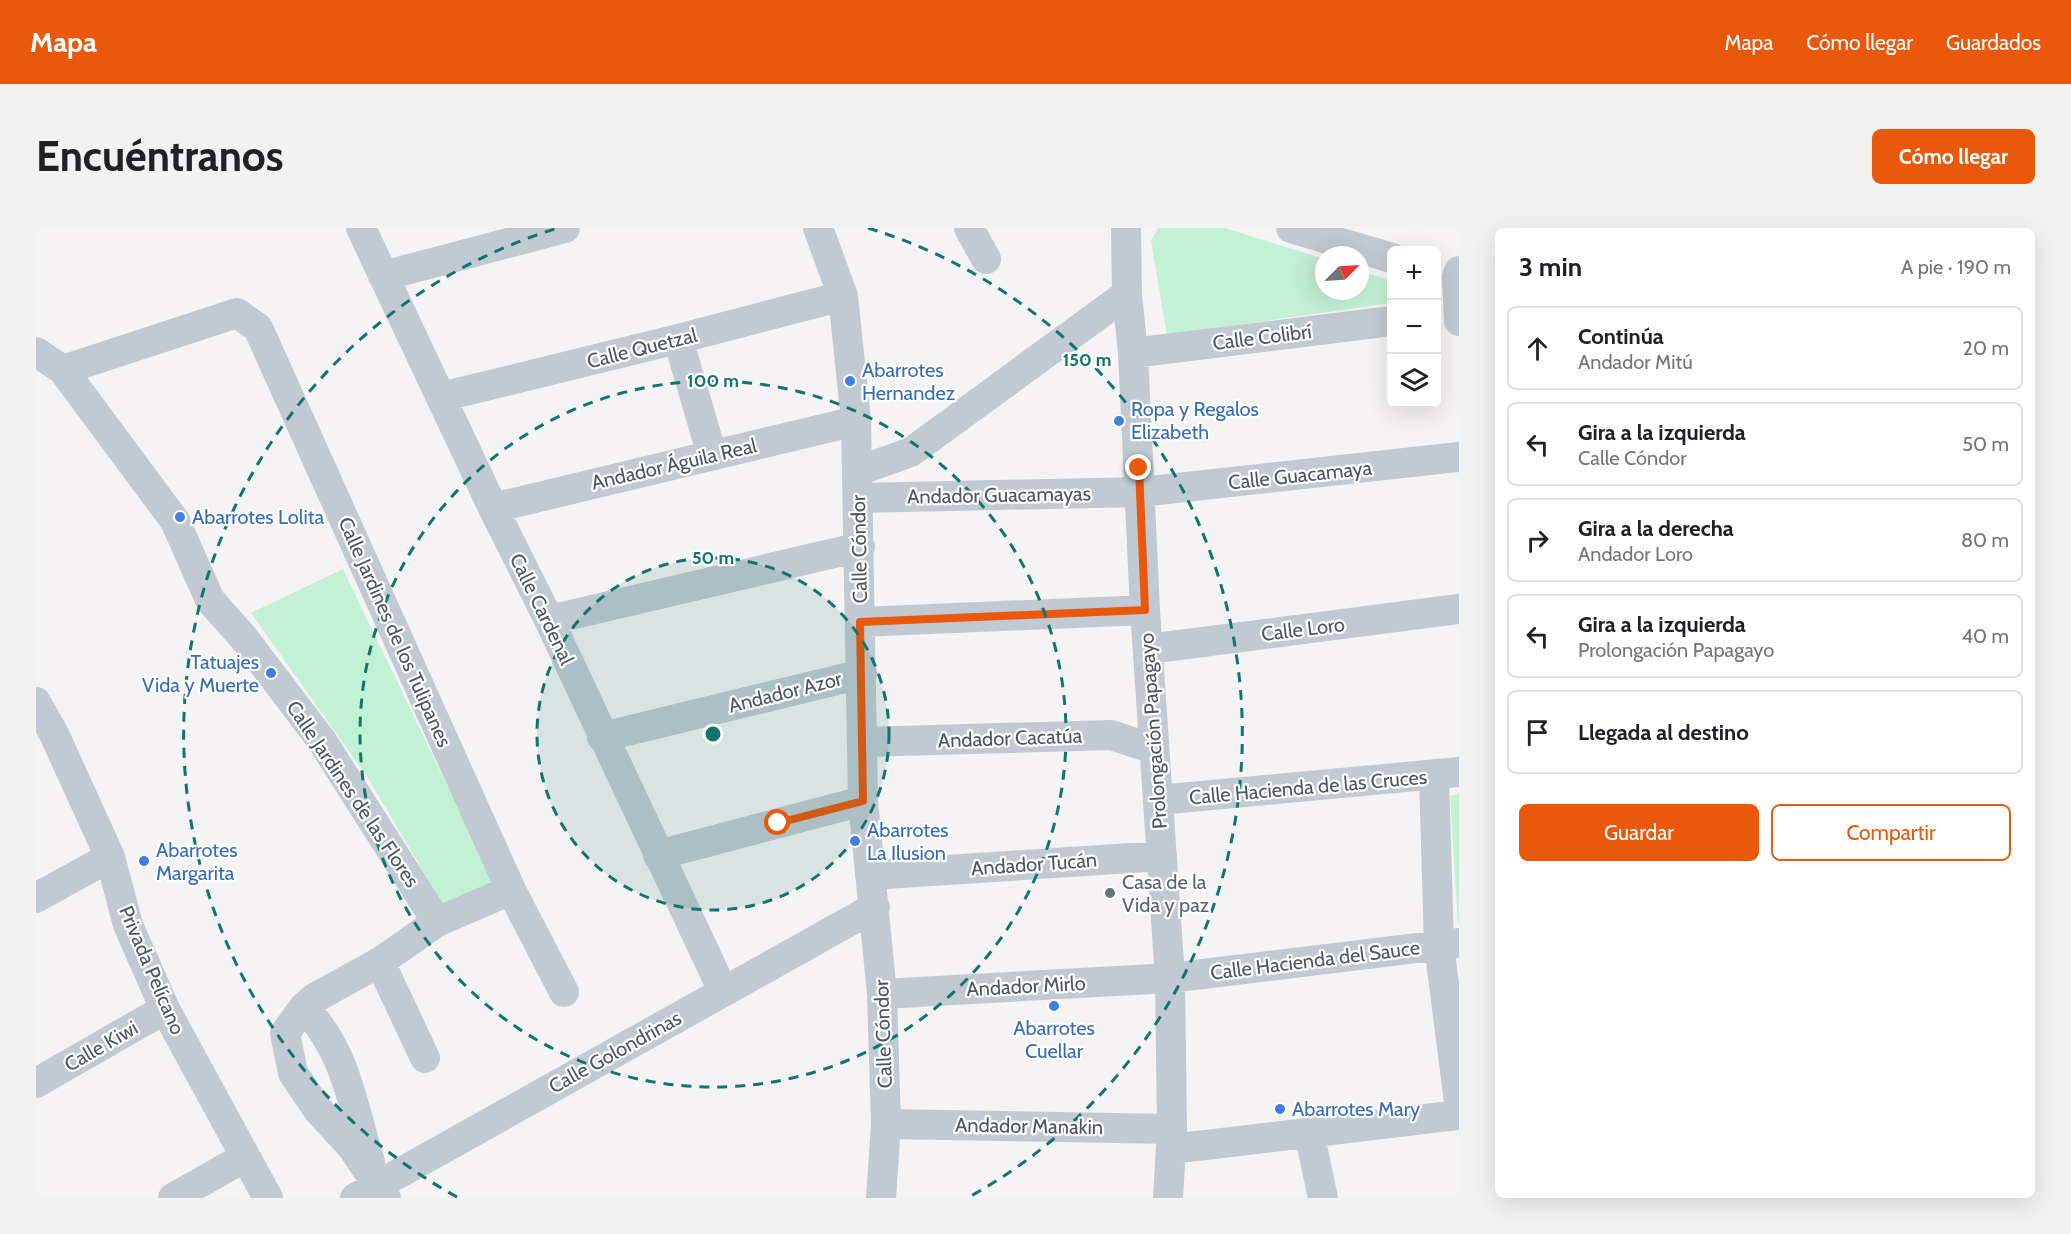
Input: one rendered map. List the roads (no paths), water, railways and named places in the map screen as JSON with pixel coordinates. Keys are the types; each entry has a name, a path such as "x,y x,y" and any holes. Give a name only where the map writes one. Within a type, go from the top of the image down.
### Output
{"street":[{"name":"Calle Cardenal","path":"361,228 493,508 549,620 723,991"},
{"path":"383,276 566,228"},
{"name":"Calle Cóndor","path":"818,228 843,296 856,421 863,801 882,994 886,1124 881,1198"},
{"name":"Prolongación Papagayo","path":"1126,228 1127,294 1134,353 1145,610 1170,978 1172,1139 1168,1198"},
{"path":"1291,228 1387,257"},
{"path":"970,229 986,259"},
{"path":"1451,316 1453,274"},
{"path":"858,484 911,452 1127,294"},
{"name":"Calle Quetzal","path":"441,397 843,296"},
{"name":"Calle Jardines de los Tulipanes","path":"63,370 237,313 258,328 511,890 564,992"},
{"name":"Calle Colibrí","path":"1134,353 1387,322"},
{"path":"678,339 712,455"},
{"name":"Calle Jardines de las Flores","path":"36,352 63,370 175,521 210,600 243,637 322,741 437,922"},
{"name":"Andador Águila Real","path":"493,508 856,421"},
{"name":"Calle Guacamaya","path":"1140,492 1459,457"},
{"name":"Andador Guacamayas","path":"858,484 1140,492"},
{"path":"549,620 860,547"},
{"name":"Calle Loro","path":"1148,648 1459,609"},
{"path":"860,622 1145,610"},
{"name":"Andador Azor","path":"602,737 862,674"},
{"name":"Privada Pelícano","path":"36,702 54,734 110,857 129,925 165,1009 268,1198"},
{"name":"Andador Cacatúa","path":"863,742 1111,735 1154,749"},
{"path":"1446,774 1449,944 1459,1102"},
{"name":"Calle Hacienda de las Cruces","path":"1158,800 1446,774"},
{"path":"658,855 863,801"},
{"name":"Andador Tucán","path":"870,875 1162,856"},
{"path":"36,898 110,857"},
{"path":"373,1194 352,1147 318,1110 293,1072 285,1033 304,1006 313,999 380,962 437,922 511,890"},
{"name":"Calle Golondrinas","path":"373,1194 723,991 875,907"},
{"name":"Calle Hacienda del Sauce","path":"1170,978 1449,944"},
{"path":"380,962 425,1058"},
{"name":"Andador Mirlo","path":"882,994 1170,978"},
{"path":"304,1006 321,1025 339,1058 373,1194"},
{"name":"Calle Kiwi","path":"40,1073 165,1009"},
{"name":"Andador Manakin","path":"886,1124 1172,1139 1308,1132 1459,1115"},
{"path":"1308,1132 1323,1198"},
{"path":"173,1198 245,1157"}],"place":[{"name":"Abarrotes Hernandez","path":"850,381"},
{"name":"Ropa y Regalos Elizabeth","path":"1119,421"},
{"name":"Abarrotes Lolita","path":"180,517"},
{"name":"Tatuajes Vida y Muerte","path":"271,673"},
{"name":"Abarrotes La Ilusion","path":"855,841"},
{"name":"Abarrotes Margarita","path":"144,861"},
{"name":"Casa de la Vida y paz","path":"1110,893"},
{"name":"Abarrotes Cuellar","path":"1054,1006"},
{"name":"Abarrotes Mary","path":"1280,1109"}]}
